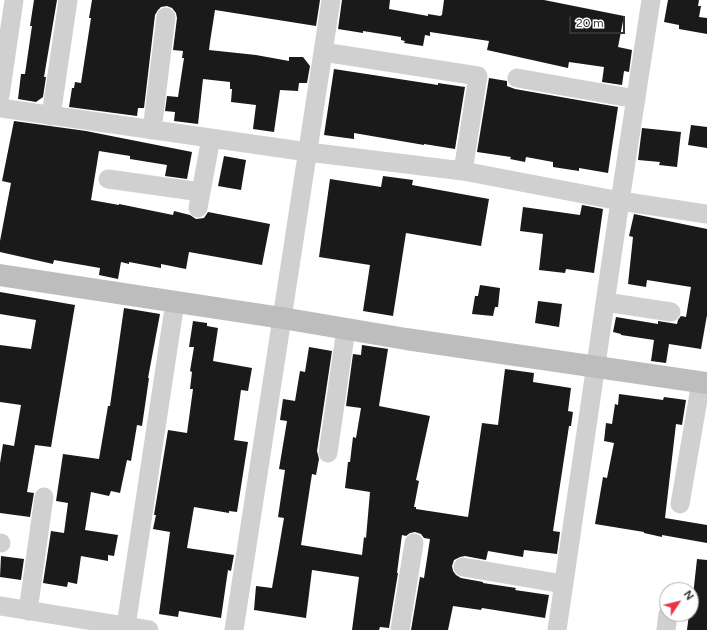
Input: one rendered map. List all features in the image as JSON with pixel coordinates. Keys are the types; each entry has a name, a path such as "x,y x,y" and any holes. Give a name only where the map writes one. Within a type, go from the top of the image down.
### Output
{"street":[{"path":"0,96 14,0"},
{"path":"52,116 68,0"},
{"path":"234,630 331,0"},
{"path":"557,630 651,0"},
{"path":"152,130 166,17"},
{"path":"323,52 478,76 463,171"},
{"path":"517,78 636,99"},
{"path":"0,108 308,152 463,171 620,201 707,214"},
{"path":"108,180 200,200 211,138"},
{"path":"0,275 282,318 414,340 704,383 680,504"},
{"path":"126,626 175,302"},
{"path":"605,302 671,312"},
{"path":"328,453 346,329"},
{"path":"28,611 44,497"},
{"path":"400,630 414,543"},
{"path":"463,567 564,584"},
{"path":"0,606 149,630"}],"building":[{"path":"34,0 57,0 44,77 46,77 43,97 36,102 18,99 21,74 25,74"},
{"path":"92,0 320,0 316,26 215,10 209,50 256,55 289,61 289,57 303,57 310,66 307,83 299,83 298,91 280,90 274,132 253,129 256,105 231,102 232,89 230,89 230,82 203,79 198,124 174,121 175,112 165,111 167,96 178,97 184,58 182,58 183,51 173,50 177,18 176,13 172,8 167,6 161,7 155,15 144,108 138,108 137,116 69,107 72,88 74,88 75,82 81,83 91,18 89,18"},
{"path":"342,0 390,0 389,9 428,16 428,14 440,16 442,15 444,0 544,0 624,16 618,47 632,50 629,72 624,71 622,85 602,82 604,67 569,62 568,68 487,50 489,41 430,32 430,36 425,35 423,46 404,43 405,41 401,40 401,37 338,29"},
{"path":"668,0 699,0 698,6 701,6 699,17 707,18 707,34 679,29 679,25 664,22"},
{"path":"334,69 438,85 438,83 465,87 455,149 354,133 354,139 324,135"},
{"path":"489,78 507,81 507,86 515,89 618,107 608,173 579,168 579,171 553,167 553,162 526,157 525,162 510,159 511,157 477,152"},
{"path":"14,121 86,131 192,152 187,179 165,176 167,165 130,159 130,156 99,151 91,200 173,215 174,211 190,215 196,219 204,218 208,212 270,224 262,265 189,252 186,269 161,264 161,268 121,262 118,279 99,275 100,268 54,260 53,264 0,252 0,241 11,183 2,181"},
{"path":"691,125 707,127 707,148 688,145"},
{"path":"642,128 681,132 677,167 659,165 660,162 638,160"},
{"path":"224,156 246,160 241,190 218,186"},
{"path":"383,176 413,180 412,185 489,199 481,246 406,233 393,316 363,311 370,265 319,257 330,179 381,187"},
{"path":"582,205 603,209 594,273 566,269 565,273 539,270 543,234 520,231 523,207 580,215"},
{"path":"634,214 707,229 707,315 701,349 669,344 666,363 651,361 654,340 621,335 613,332 616,317 658,324 658,321 677,324 681,316 686,317 691,287 647,280 646,287 628,284 633,237 629,236"},
{"path":"480,285 500,288 498,307 495,307 493,316 472,314 475,296 478,296"},
{"path":"0,292 75,305 51,447 35,445 27,492 34,493 30,517 0,513 0,463 3,444 14,446 21,405 0,402 0,345 31,349 36,320 0,314"},
{"path":"538,301 562,304 559,327 535,323"},
{"path":"124,308 160,314 148,378 142,426 137,425 131,461 127,460 120,493 111,491 109,496 91,492 85,530 118,535 114,556 108,555 108,561 81,556 77,584 68,582 67,587 43,583 51,531 64,533 68,503 56,501 63,454 99,459 108,406 110,406"},
{"path":"193,321 207,323 207,326 218,328 213,361 252,368 248,391 241,390 234,440 248,442 237,512 229,511 229,513 194,507 187,548 234,555 231,571 228,570 221,618 179,611 178,617 159,614 170,532 153,529 156,515 154,515 168,430 187,433 193,389 190,389 192,372 190,371 194,347 189,347"},
{"path":"362,345 388,349 379,406 430,416 416,480 419,481 414,507 416,507 416,509 468,517 482,423 498,425 505,369 534,373 533,382 571,388 568,411 573,412 571,426 569,426 553,531 560,532 557,554 524,550 523,557 488,551 486,560 465,556 454,560 452,566 456,575 461,578 516,588 515,590 549,595 545,618 482,608 481,610 453,606 448,630 411,630 420,577 424,578 430,539 424,538 421,534 415,532 406,536 402,535 398,573 389,628 380,627 379,630 352,630 359,577 312,570 306,618 254,610 256,586 272,588 284,518 278,517 285,470 279,469 287,421 280,420 283,399 295,401 300,371 305,372 309,347 332,351 317,451 319,459 316,475 312,474 301,545 362,555 364,537 366,538 370,492 345,488 353,437 356,438 361,408 346,406 353,354 361,355"},
{"path":"619,394 663,400 664,397 686,400 682,425 676,424 665,518 707,525 707,543 662,535 662,537 644,532 595,524 603,477 607,478 614,443 604,441 606,423 612,424 615,404 618,405"},
{"path":"1,556 24,559 21,580 0,577"},
{"path":"697,559 707,560 707,630 687,630 688,622 699,622 699,582 694,582"}]}
